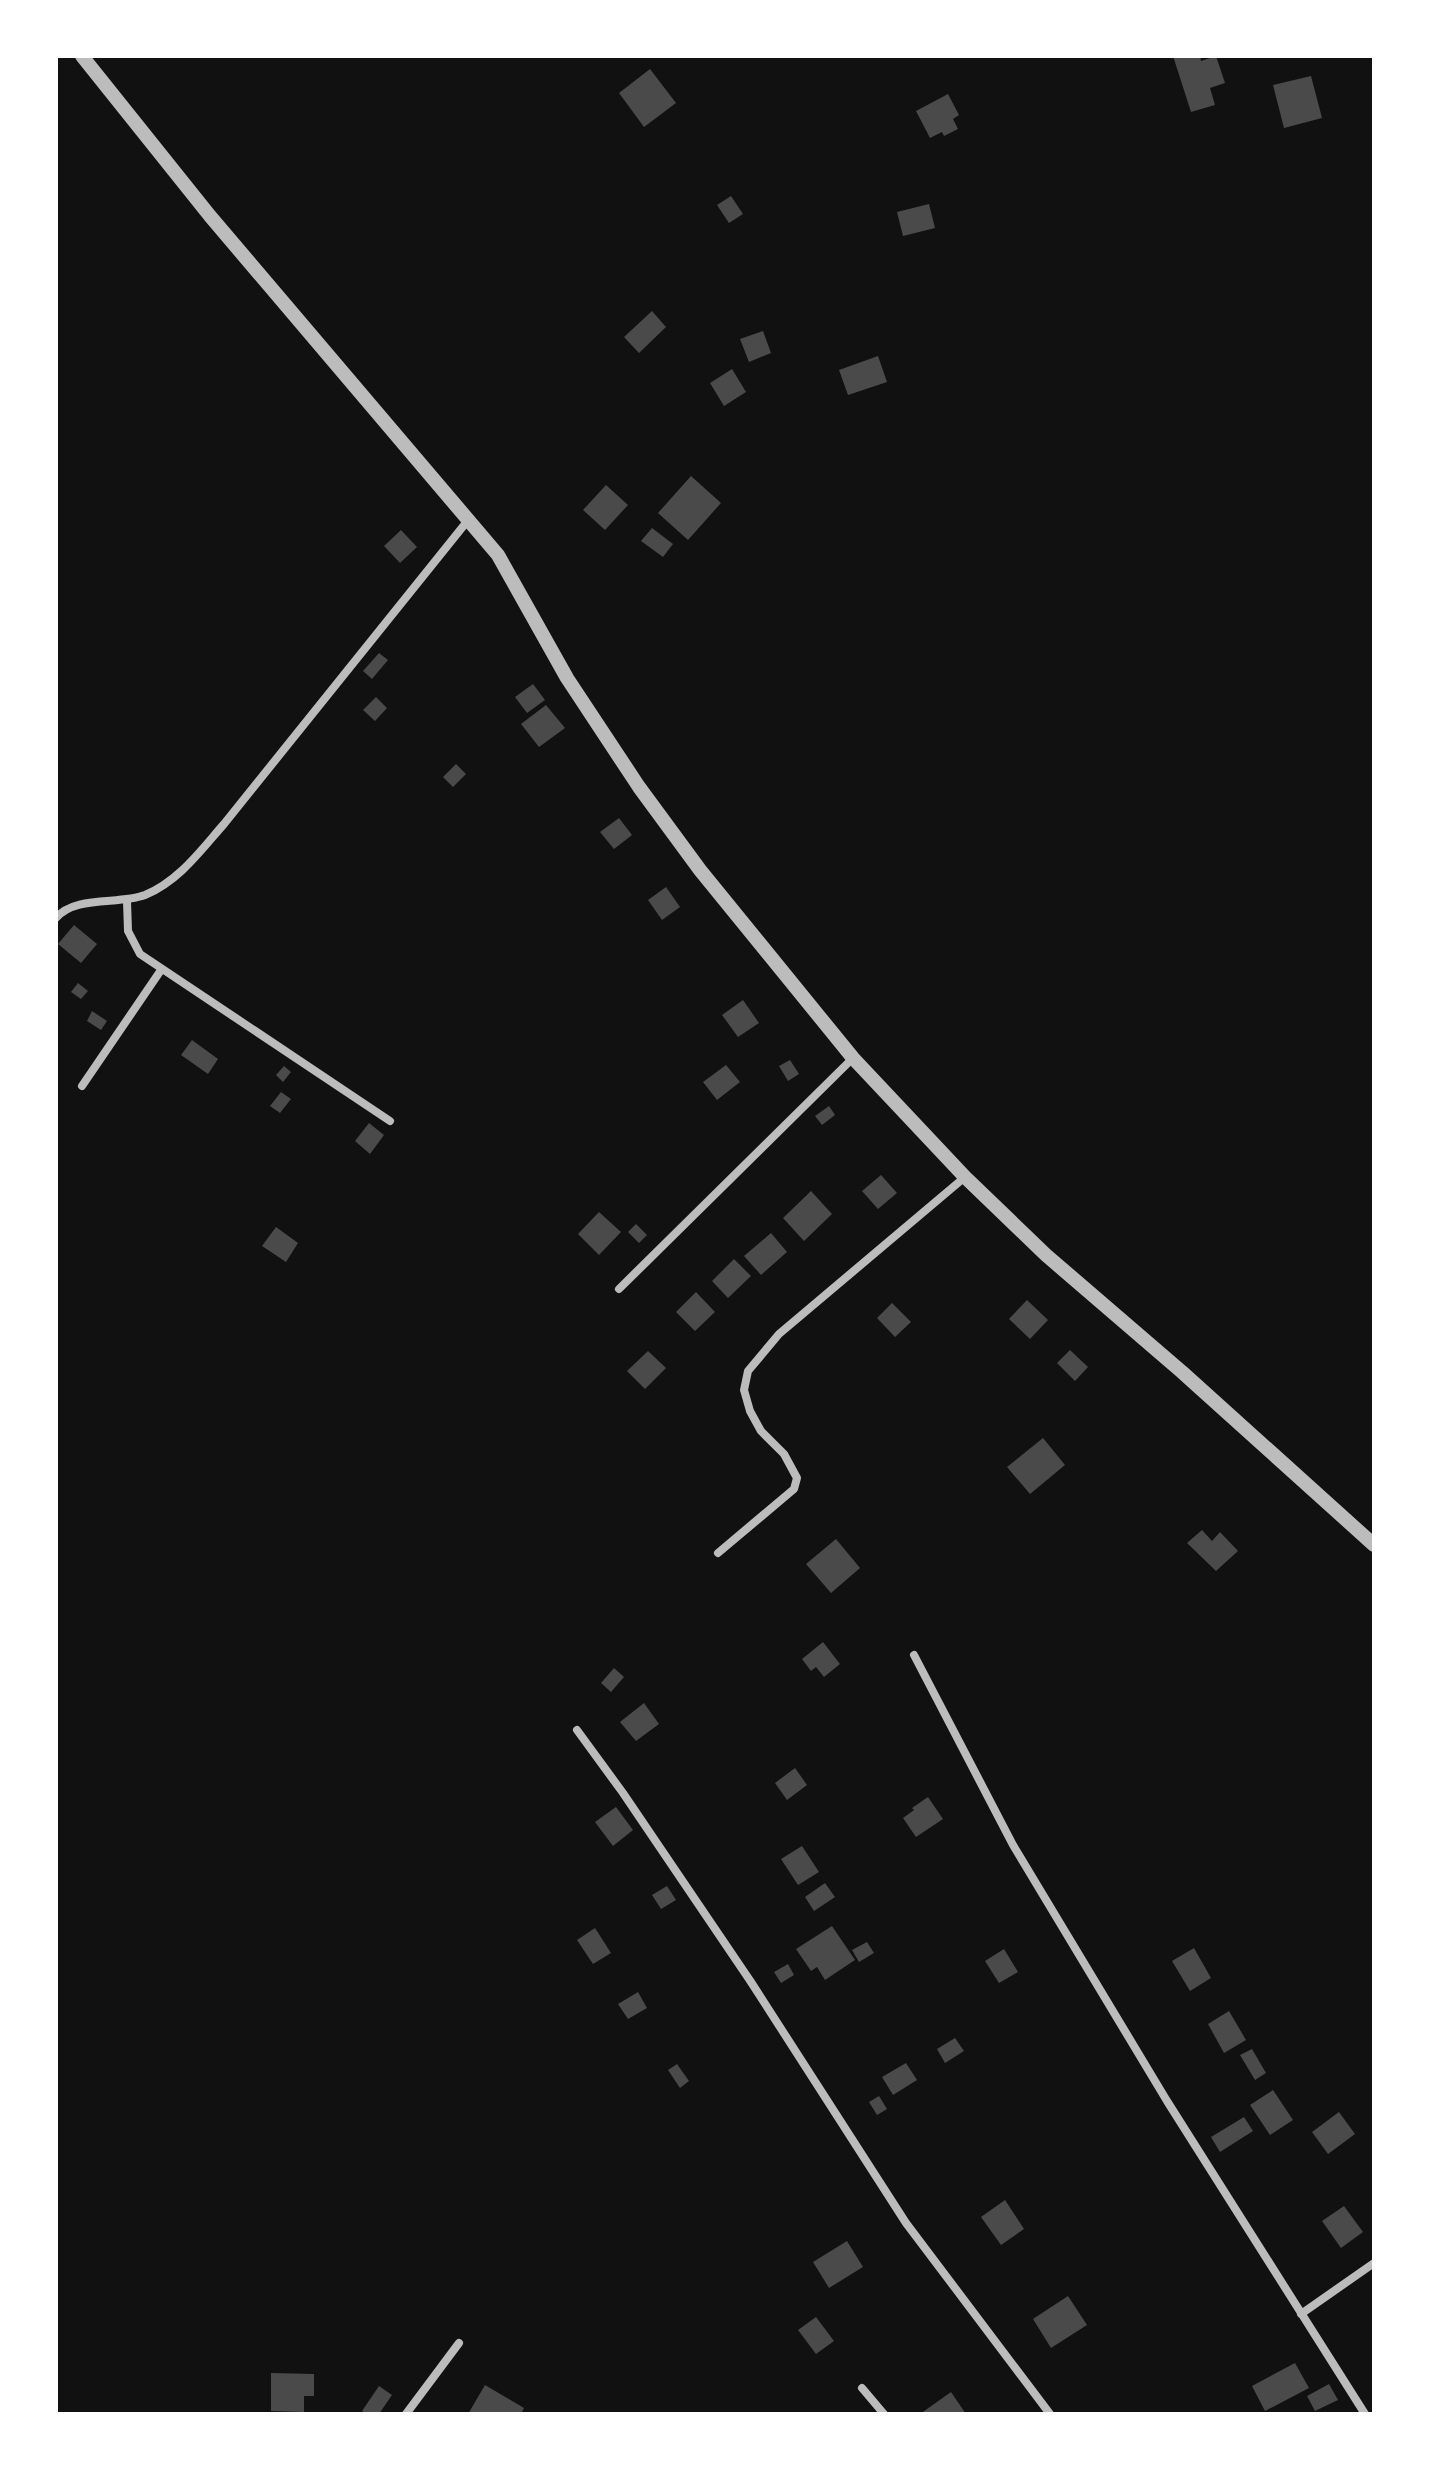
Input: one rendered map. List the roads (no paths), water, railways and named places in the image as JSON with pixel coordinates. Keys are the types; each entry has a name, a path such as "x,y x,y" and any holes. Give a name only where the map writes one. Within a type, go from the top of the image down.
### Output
{"street":[{"path":"82,56 210,216 469,519 510,574 567,678 639,787 700,870 853,1058 965,1177 1046,1255 1182,1372 1374,1545"},
{"path":"56,918 61,912 75,906 127,901 149,893 166,883 194,858 469,519"},
{"path":"127,901 128,931 140,954 390,1121"},
{"path":"82,1086 161,970"},
{"path":"619,1289 853,1058"},
{"path":"718,1553 794,1489 797,1478 784,1454 761,1431 750,1411 744,1390 748,1371 779,1334 965,1177"},
{"path":"914,1655 1013,1845 1175,2114 1365,2414"},
{"path":"577,1730 632,1805 751,1982 906,2223 1050,2414"},
{"path":"1301,2314 1374,2263"},
{"path":"406,2414 459,2343"},
{"path":"862,2388 884,2414"}]}
